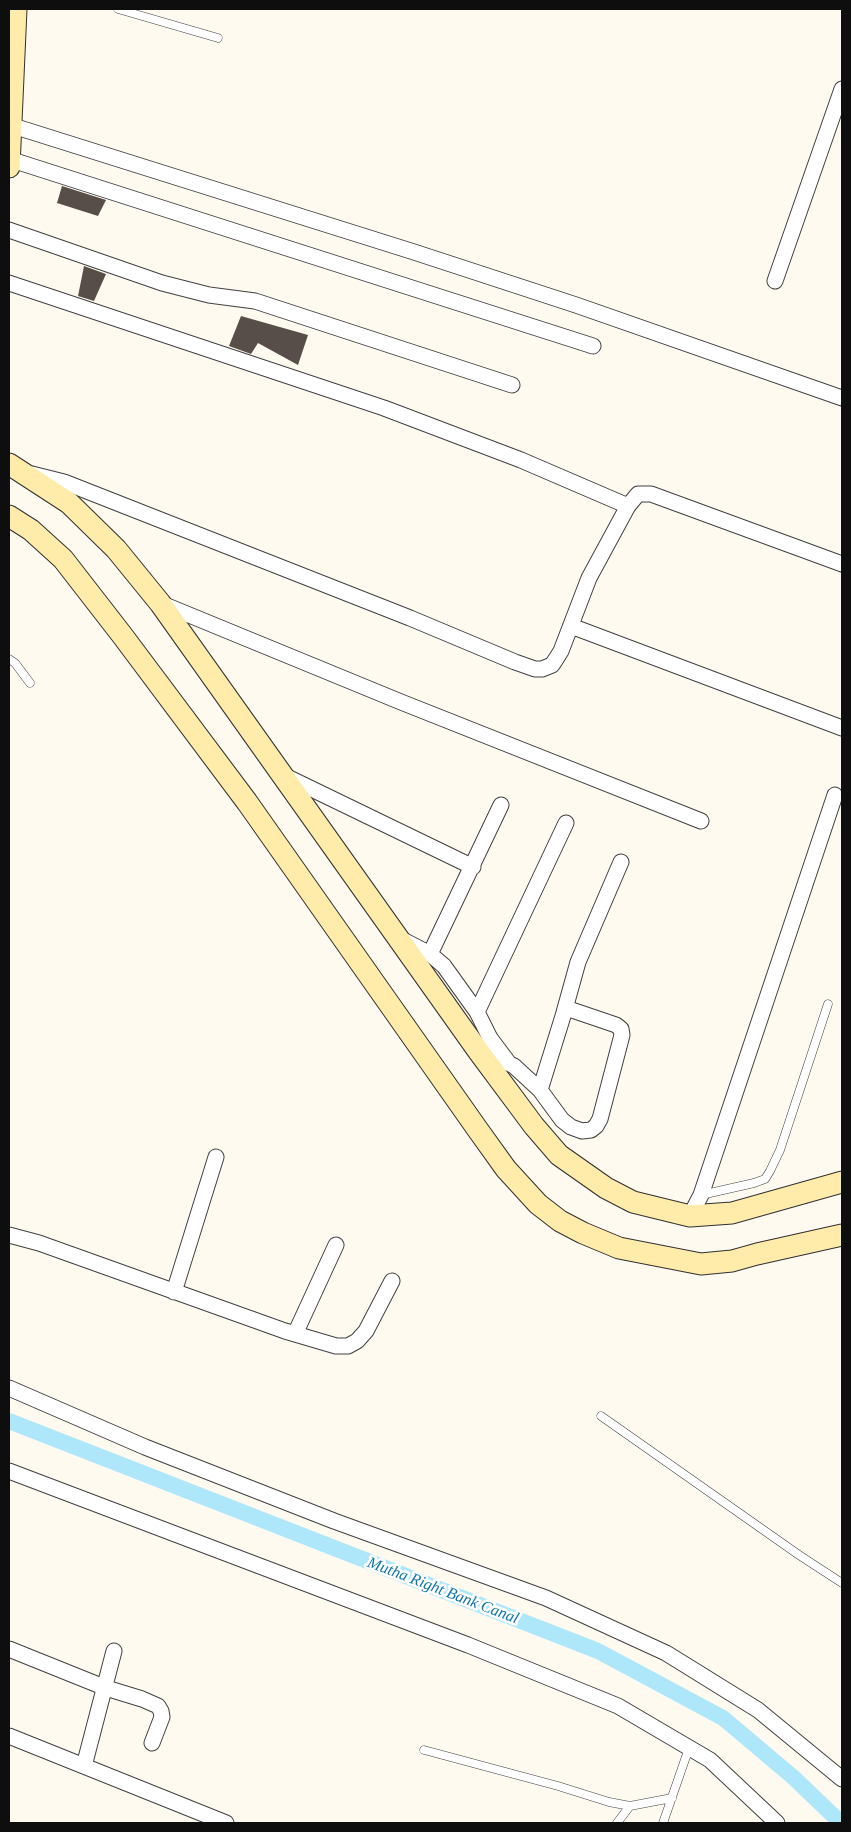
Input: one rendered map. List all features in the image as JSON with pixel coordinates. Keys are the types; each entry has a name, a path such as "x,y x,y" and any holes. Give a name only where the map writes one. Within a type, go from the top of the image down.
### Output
{"street":[{"path":"9,167 16,9"},
{"path":"775,281 842,89"},
{"path":"10,125 576,305 842,398"},
{"path":"9,159 592,346"},
{"path":"9,230 162,283 209,295 255,301 512,385"},
{"path":"9,283 384,408 521,460 628,506"},
{"path":"15,468 64,482 535,669 542,669 552,665 561,651 590,578 628,506 638,494 651,494 842,564"},
{"path":"15,468 69,504 116,550 160,602 479,1052 534,1126 559,1154 606,1188 634,1202 690,1216 732,1213 842,1182"},
{"path":"9,516 31,530 62,559 122,635 247,802 506,1169 538,1204 560,1221 619,1248 701,1264 732,1262 757,1254 842,1236"},
{"path":"160,602 401,702 701,821"},
{"path":"571,626 842,728"},
{"path":"282,775 473,867"},
{"path":"690,1216 701,1195 836,795"},
{"path":"430,954 501,805"},
{"path":"477,1012 566,823"},
{"path":"540,1090 566,1008 578,962 620,862"},
{"path":"401,940 430,954 444,966 477,1012 490,1038 508,1062 540,1090 562,1120 576,1130 586,1131 596,1126 600,1119 622,1042 621,1029 616,1025 566,1008"},
{"path":"479,1052 508,1062"},
{"path":"174,1292 216,1157"},
{"path":"9,1235 39,1243 295,1334 336,1346 348,1346 357,1341 366,1331 392,1281"},
{"path":"295,1334 336,1245"},
{"path":"9,1388 145,1447 334,1520 546,1598 666,1653 758,1710 842,1778"},
{"path":"9,1471 468,1645 618,1706 710,1760 777,1823"},
{"path":"9,1649 106,1688 158,1706 162,1711 162,1717 152,1743"},
{"path":"84,1766 106,1688 114,1650"},
{"path":"9,1736 226,1823"}],"lane":[{"path":"118,9 218,38"},
{"path":"9,659 30,683"},
{"path":"701,1195 765,1179 780,1150 828,1004"},
{"path":"600,1416 791,1550 842,1583"},
{"path":"663,1823 689,1748"},
{"path":"424,1750 558,1786 609,1802 630,1806 672,1798"},
{"path":"617,1823 630,1806"}],"building":[{"path":"62,186 106,200 98,216 57,203"},
{"path":"84,266 106,274 94,301 78,296"},
{"path":"241,316 308,335 298,365 258,343 251,354 229,346"}],"waterway":[{"name":"Mutha Right Bank Canal","path":"9,1421 598,1651 723,1718 793,1777 841,1823"}]}
